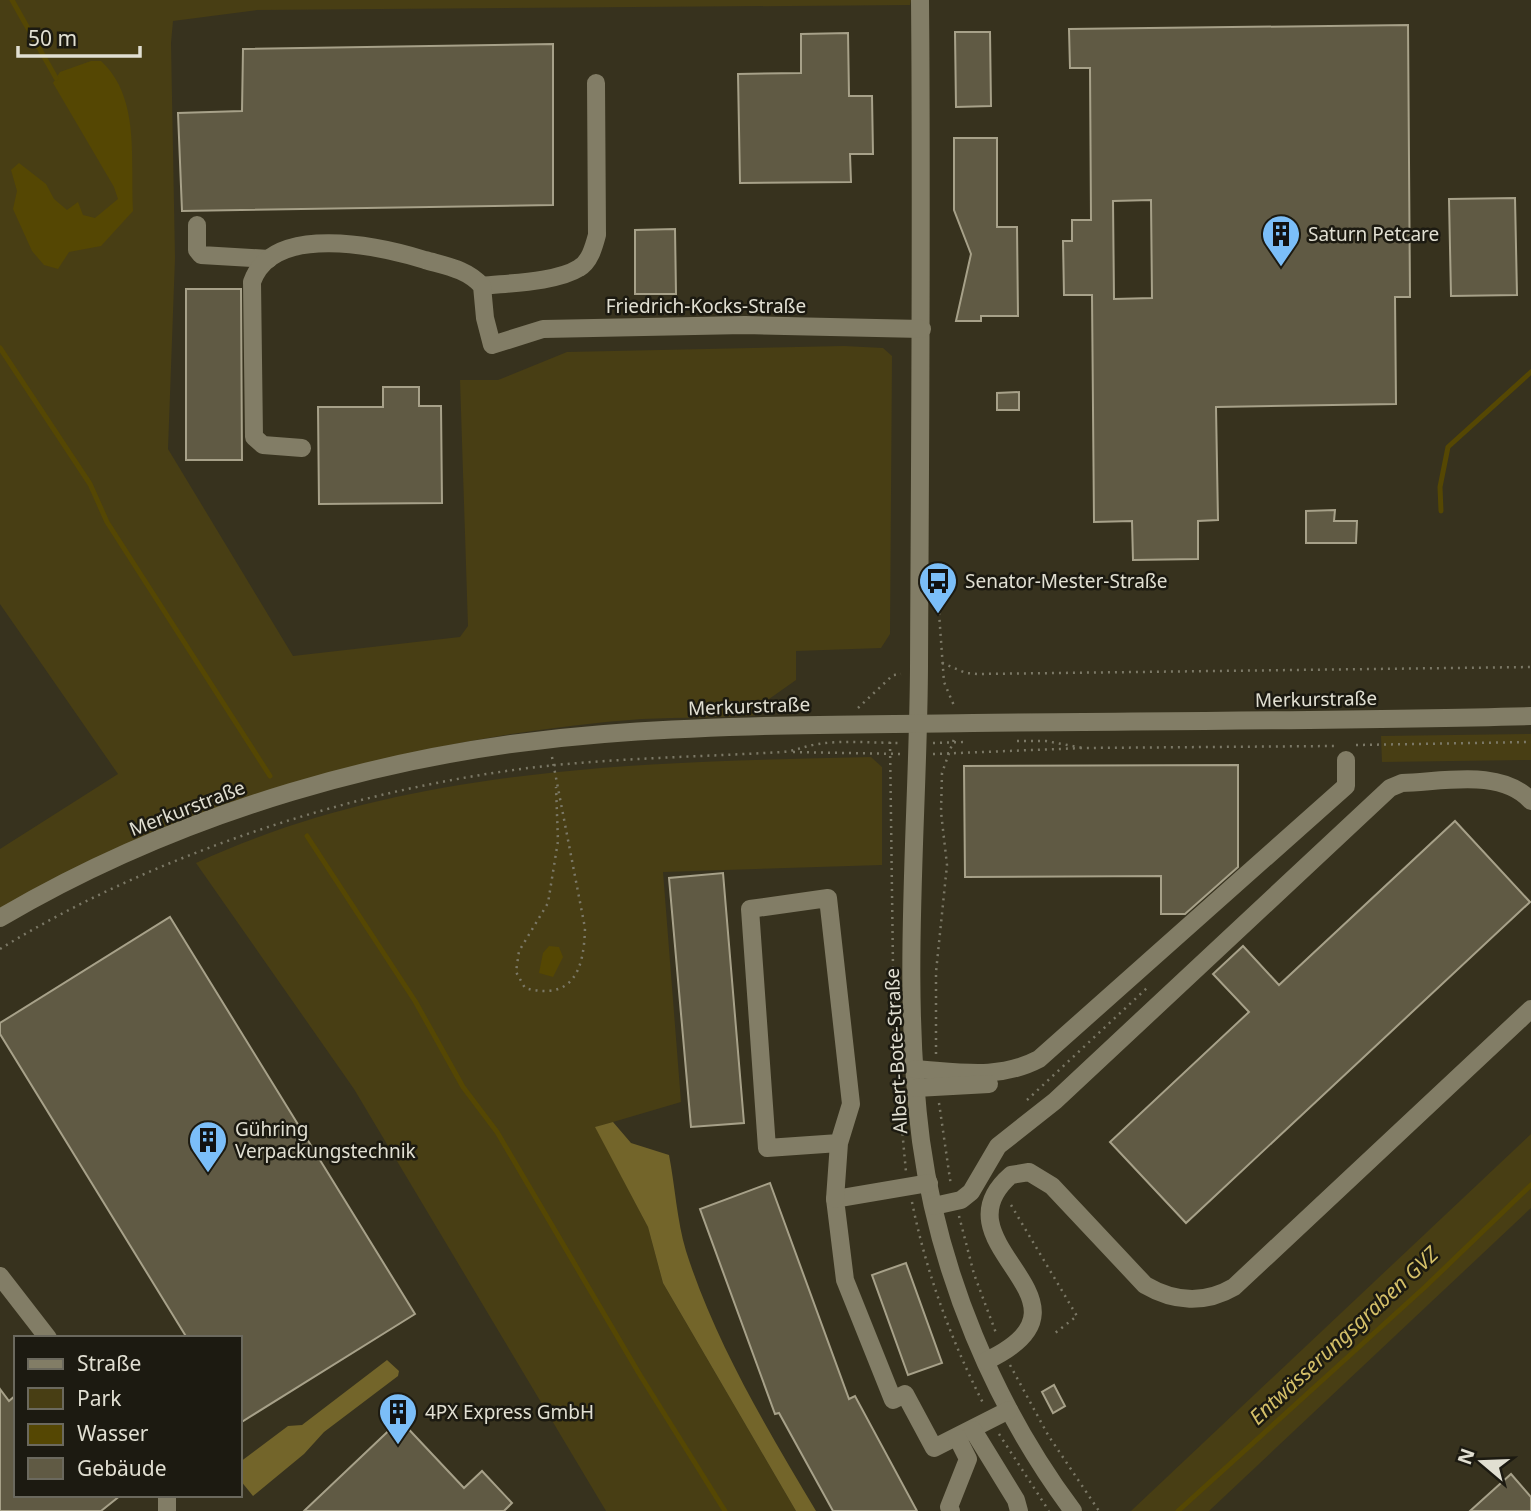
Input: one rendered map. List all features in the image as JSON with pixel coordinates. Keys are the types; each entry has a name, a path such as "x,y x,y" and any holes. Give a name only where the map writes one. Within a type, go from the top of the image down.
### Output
{"street":[{"path":"918,724 922,329 920,0"},
{"path":"197,225 197,250 201,255 269,258 292,248 353,243 393,250 467,273 482,286 560,275 579,268 593,249 597,235 596,83"},
{"path":"269,258 252,282 254,437 264,445 302,448"},
{"name":"Friedrich-Kocks-Straße","path":"482,286 485,318 492,345 543,329 745,324 922,329"},
{"name":"Merkurstraße","path":"0,918 100,866 258,803 387,767 549,739 679,729 1531,716"},
{"name":"Albert-Bote-Straße","path":"918,724 913,970 915,1069 929,1183 952,1271 986,1361 1009,1410 1073,1511"},
{"path":"915,1069 937,1079 1018,1082 1041,1071 1147,976 1346,786 1347,753"},
{"path":"934,1206 955,1202 971,1192 998,1146 1055,1101 1390,788 1402,783 1493,781 1517,788 1531,801"},
{"path":"839,1143 767,1148 750,909 828,898 851,1104 839,1143 835,1199 845,1279 893,1400 905,1394 934,1448 1009,1410"},
{"path":"986,1361 1021,1341 1030,1326 1033,1310 1030,1296 989,1228 992,1203 1011,1175 1029,1172 1052,1185 1146,1285 1157,1292 1190,1299 1222,1294 1234,1287 1531,1009"},
{"path":"916,1088 937,1079"},
{"path":"835,1199 929,1183"},
{"path":"0,1276 46,1336"},
{"path":"951,1511 949,1507 968,1459 965,1434"},
{"path":"965,1434 1019,1511"}],"path":[{"path":"942,663 966,673 978,674 1531,667"},
{"path":"857,709 893,674 919,673"},
{"path":"954,723 951,754 942,773 944,849 947,865 936,972 940,1126 955,1202 974,1274 1004,1353 1048,1435 1099,1511"},
{"path":"549,739 556,787 585,928 584,953 576,972 564,988 549,993 525,988 516,972 519,951 548,903 558,841 556,787"},
{"path":"1347,753 1531,743"},
{"path":"1083,748 1335,746"},
{"path":"0,950 102,894 268,828 351,804 440,783 553,766 682,755 782,752"},
{"path":"1024,1102 1147,976"},
{"path":"1009,1200 1077,1316 1055,1333"}],"green space":[{"path":"0,0 911,0 910,5 257,10 173,21 171,43 175,258 168,449 293,656 460,637 468,626 460,380 498,380 567,352 844,346 883,348 892,356 890,634 881,648 796,651 796,680 762,704 759,715 642,719 558,727 391,757 310,779 230,805 152,835 75,870 0,909 0,849 118,774 0,604"},
{"path":"1531,734 1531,760 1382,762 1381,736"},
{"path":"871,757 882,767 882,865 663,872 681,1102 596,1127 648,1227 663,1283 796,1511 606,1511 354,1089 196,863 276,831 358,806 442,788 613,767"},
{"path":"1531,1134 1531,1208 1209,1511 1131,1511"}],"shaded area":[{"path":"613,1122 631,1143 669,1155 683,1240 698,1285 727,1352 816,1511 796,1511 663,1283 648,1227 595,1127"},
{"path":"387,1360 399,1371 398,1376 324,1432 304,1454 253,1496 242,1482 242,1460 288,1426 302,1425"}],"water":[{"path":"91,61 101,61 114,76 128,111 133,211 101,246 69,252 58,269 44,265 32,251 13,209 17,191 11,170 19,163 46,184 54,199 67,210 78,202 83,215 95,218 118,199 114,187 53,83 60,72"},
{"path":"549,946 559,947 563,957 553,977 539,973 543,953"}],"building":[{"name":"Saturn Petcare","path":"1408,25 1410,297 1395,297 1396,404 1216,407 1218,520 1198,521 1198,559 1133,560 1132,521 1094,522 1092,295 1064,295 1063,241 1072,241 1072,220 1091,220 1090,68 1070,68 1069,29","holes":["1151,200 1152,298 1114,299 1113,201"]},
{"path":"955,32 990,32 991,106 956,107"},
{"path":"848,33 849,96 872,96 873,154 850,154 851,182 740,183 738,74 801,73 801,34"},
{"path":"553,44 553,205 182,211 178,113 242,111 243,49"},
{"path":"954,138 997,138 997,227 1017,227 1018,316 981,316 981,321 956,321 971,254 954,210"},
{"path":"1515,198 1517,295 1451,296 1449,199"},
{"path":"675,229 676,294 635,294 635,230"},
{"path":"186,289 241,289 242,460 186,460"},
{"path":"383,387 419,387 419,406 441,406 442,503 319,504 318,407 383,407"},
{"path":"1019,392 1019,410 997,410 997,393"},
{"path":"1335,510 1334,521 1357,521 1356,543 1306,543 1306,511"},
{"path":"1238,765 1238,867 1185,914 1161,914 1161,876 965,877 964,766"},
{"path":"1455,821 1530,902 1186,1223 1110,1142 1249,1012 1213,974 1243,946 1279,985"},
{"path":"723,873 744,1123 691,1127 669,878"},
{"name":"Gühring Verpackungstechnik","path":"170,917 415,1314 242,1422 242,1336 186,1336 0,1034 0,1023"},
{"path":"770,1183 849,1399 855,1396 917,1511 833,1511 779,1413 775,1414 700,1209"},
{"path":"906,1263 942,1363 908,1375 872,1275"},
{"path":"1054,1385 1065,1406 1053,1413 1042,1392"},
{"path":"0,1389 9,1401 14,1397 14,1497 118,1497 101,1511 0,1511"},
{"name":"4PX Express GmbH","path":"400,1420 464,1488 482,1471 512,1503 504,1511 304,1511"},
{"path":"1511,1474 1531,1497 1531,1511 1470,1511"}],"waterway":[{"path":"12,0 56,78"},
{"path":"0,348 90,484 107,522 270,776"},
{"path":"1441,511 1440,487 1448,447 1531,372"},
{"path":"307,836 415,1001 463,1087 497,1132 640,1375 725,1511"},
{"name":"Entwässerungsgraben GVZ","path":"1178,1511 1425,1287 1531,1185"}],"place":[{"name":"Saturn Petcare","path":"1281,268"},
{"name":"Senator-Mester-Straße","path":"938,615"},
{"name":"Gühring Verpackungstechnik","path":"208,1174"},
{"name":"4PX Express GmbH","path":"398,1446"}]}
